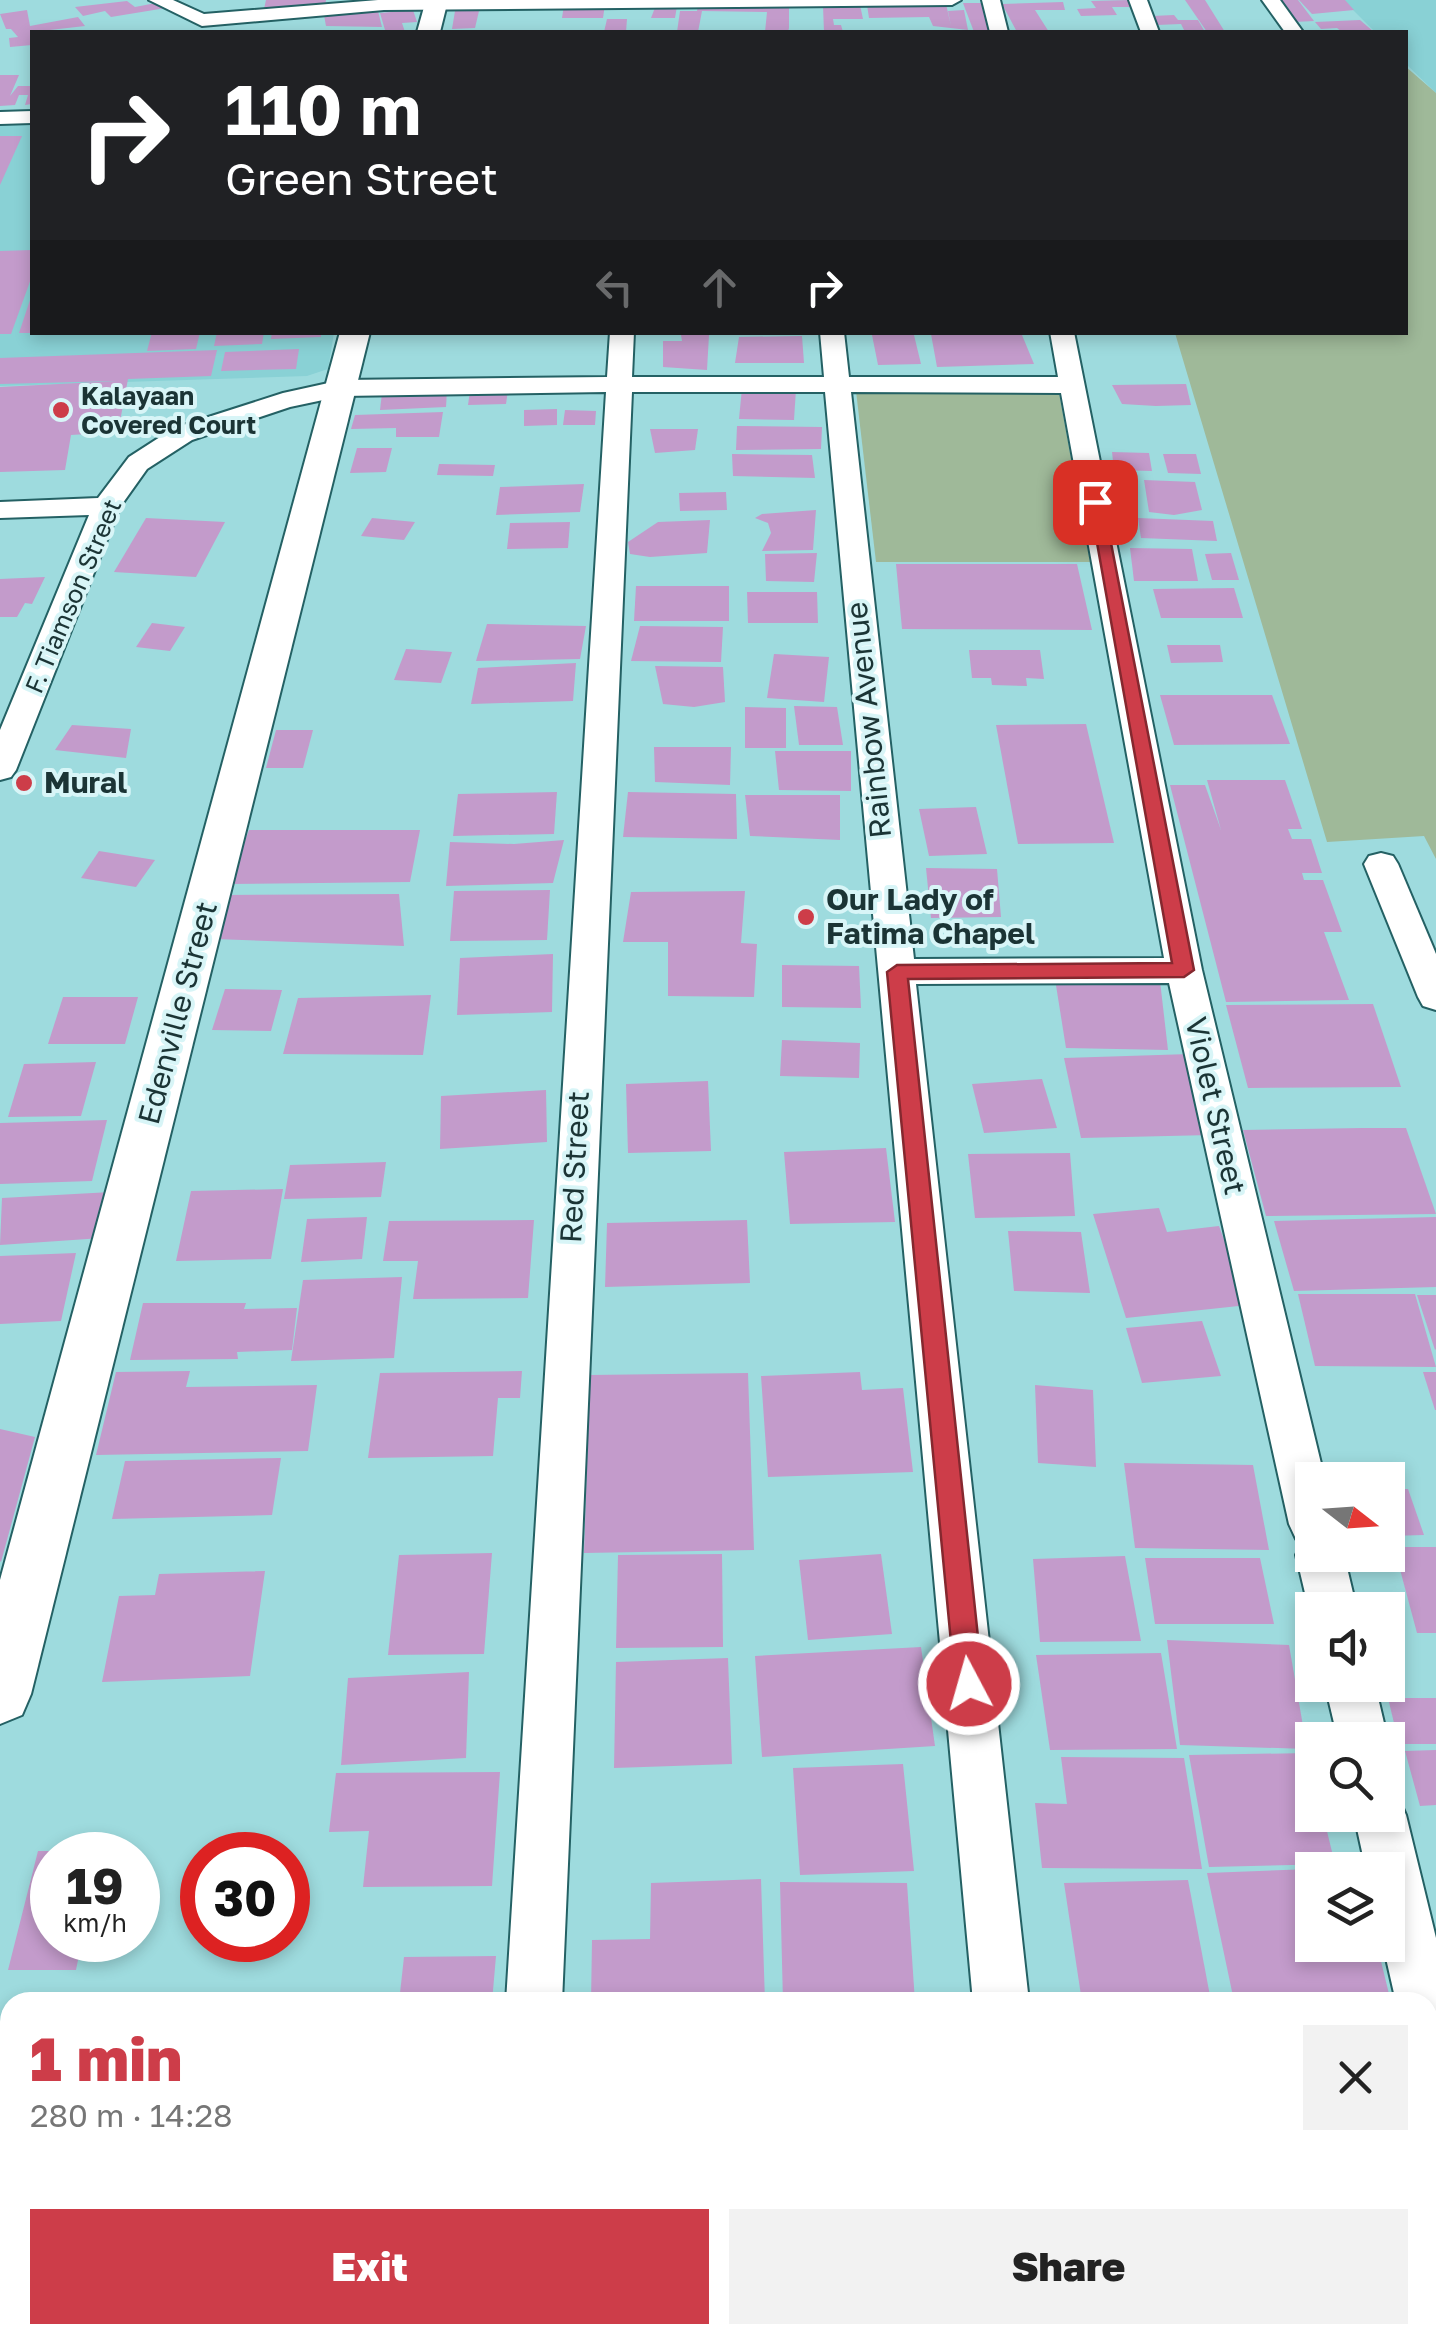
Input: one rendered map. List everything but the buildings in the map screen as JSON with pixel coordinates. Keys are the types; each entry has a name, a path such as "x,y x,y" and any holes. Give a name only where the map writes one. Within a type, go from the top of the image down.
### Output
{"street":[{"path":"158,0 225,26 384,4 437,2 640,7 952,0"},
{"path":"225,26 238,0"},
{"path":"992,0 999,30"},
{"path":"1138,0 1149,30"},
{"path":"1271,0 1293,30"},
{"path":"430,30 437,2"},
{"path":"0,118 30,118"},
{"name":"Edenville Street","path":"0,1694 354,335"},
{"name":"Red Street","path":"535,1992 622,335"},
{"name":"Rainbow Avenue","path":"832,335 834,384 1000,1992"},
{"name":"Violet Street","path":"1063,335 1184,970 1298,1462"},
{"name":"F. Tiamson Street","path":"0,770 106,506 138,463 183,434 282,401 342,388 1073,385"},
{"path":"0,510 106,506"},
{"path":"1381,864 1436,997"},
{"path":"897,972 1184,970"},
{"path":"1384,1832 1422,1992"}],"shaded area":[{"path":"1343,0 1436,0 1436,93 1408,66 1408,30 1373,30"},
{"path":"30,122 30,335 334,335 328,369 307,376 0,386 0,123"}],"green space":[{"path":"1408,69 1436,93 1436,859 1424,836 1327,842 1176,335 1408,335"},
{"path":"856,391 1059,393 1090,562 876,562"}],"place":[{"name":"Kalayaan Covered Court","path":"61,410"},
{"name":"Mural","path":"24,783"},
{"name":"Our Lady of Fatima Chapel","path":"806,917"}],"route":[{"path":"969,1684 897,972 1184,970 1095,502"}]}
